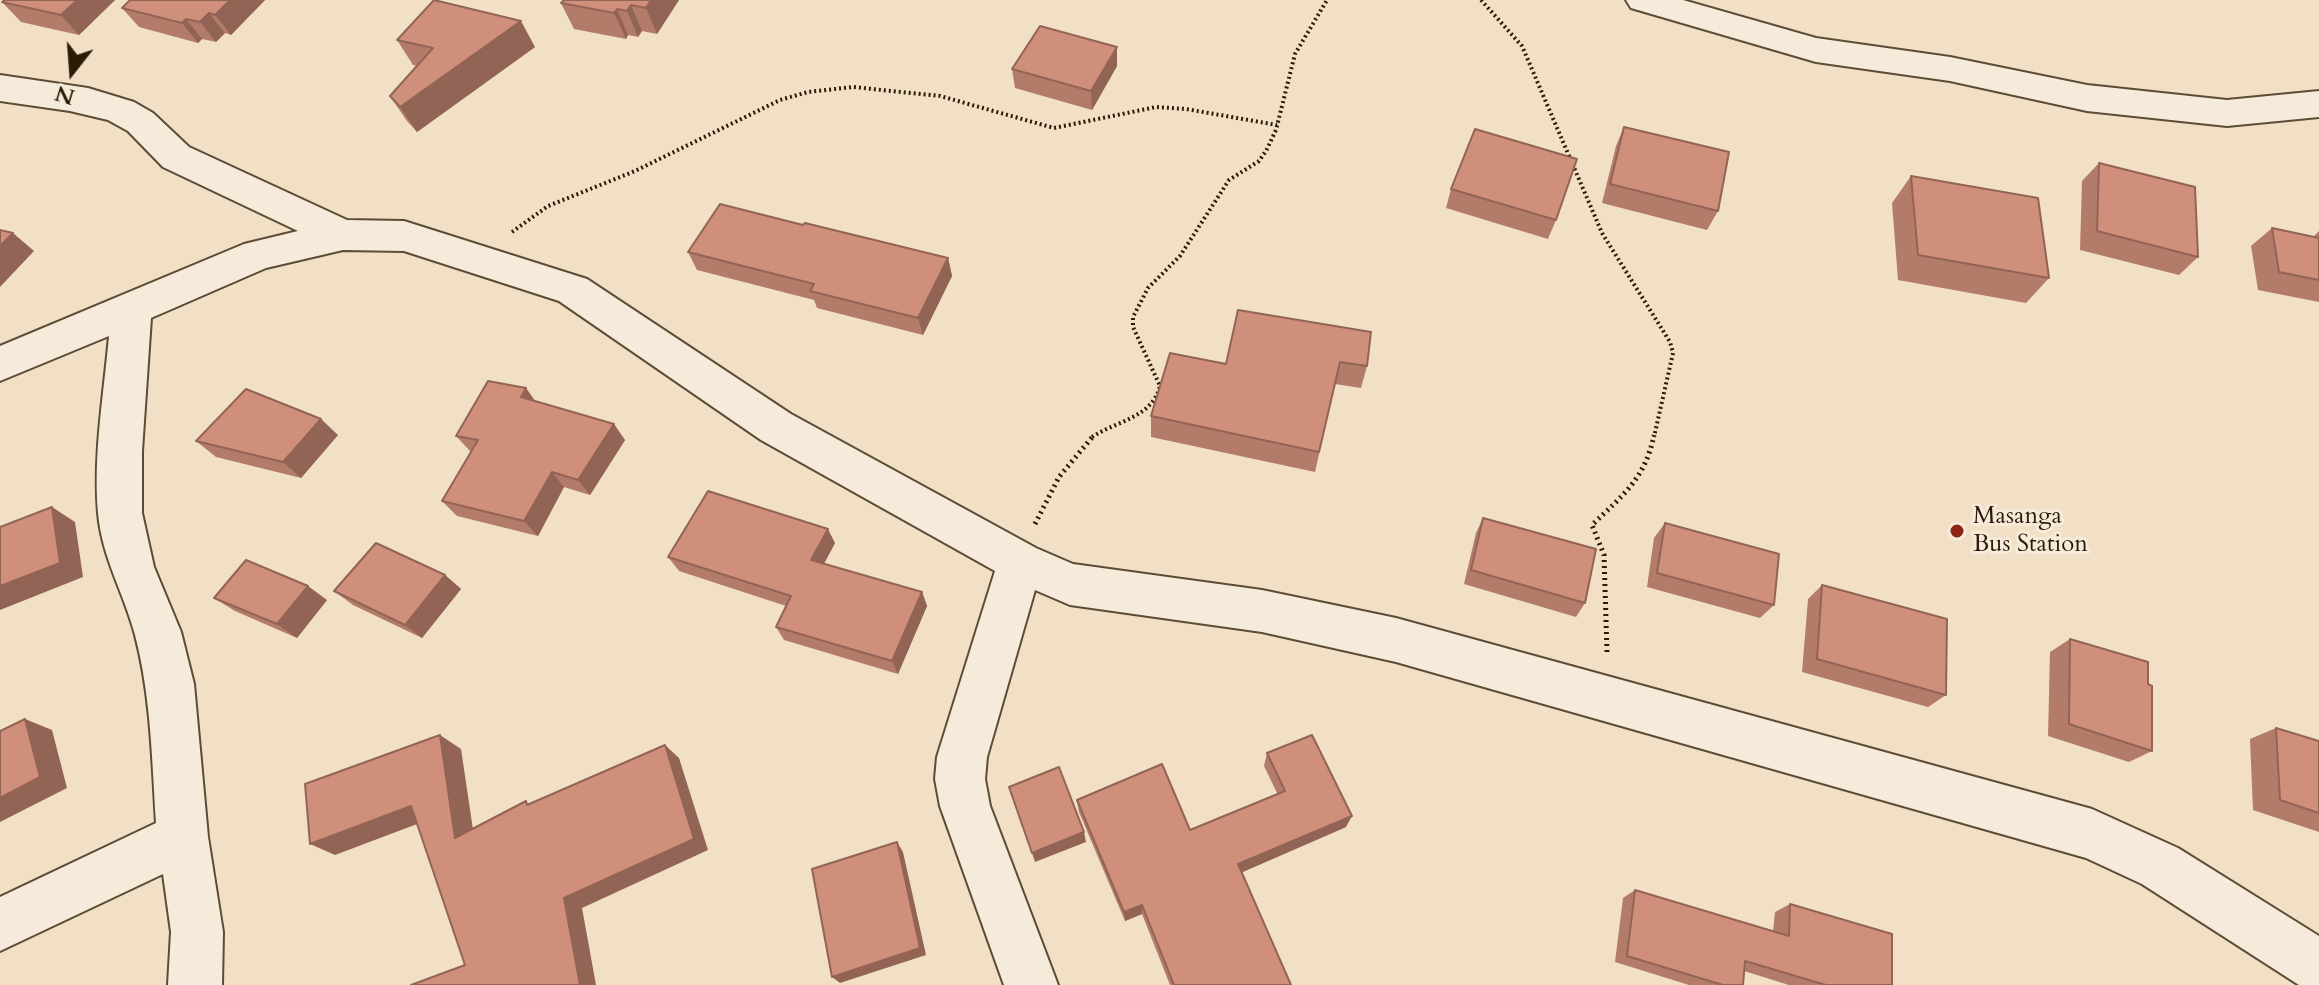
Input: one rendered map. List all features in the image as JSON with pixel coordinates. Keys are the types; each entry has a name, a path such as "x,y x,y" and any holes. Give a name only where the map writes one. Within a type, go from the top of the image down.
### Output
{"street":[{"path":"1643,0 1816,50 1962,71 2087,98 2227,113 2319,104"},
{"path":"0,88 119,111 136,119 176,157 343,235"},
{"path":"0,364 258,255 343,235 404,236 573,290 776,427 1020,562 1070,584 1262,611 1396,640 2092,834 2160,866 2319,967"},
{"path":"131,311 120,451 120,513 131,567 158,632 170,684 183,837 197,932 195,985"},
{"path":"1020,562 962,757 960,779 965,806 1031,985"},
{"path":"0,925 183,837"}],"path":[{"path":"1020,562 1049,489 1071,462 1094,436 1152,406 1159,396 1160,386 1133,327 1133,317 1148,288 1180,256 1229,180 1259,161 1266,151 1277,125 1295,54 1327,0"},
{"path":"1481,0 1522,46 1602,233 1670,342 1673,353 1653,441 1638,481 1592,525 1604,555 1608,701"},
{"path":"474,258 548,206 635,171 780,100 808,92 853,87 940,96 1054,128 1156,107 1186,109 1277,125"}],"building":[{"path":"77,0 61,15 2,2"},
{"path":"130,0 230,0 215,15 209,13 200,22 186,19 182,23 122,8"},
{"path":"434,0 521,21 400,107 390,96 433,48 397,40"},
{"path":"564,0 651,0 646,8 631,5 627,11 617,9 614,13 561,3"},
{"path":"1040,26 1117,47 1091,91 1012,69"},
{"path":"1624,127 1729,152 1718,211 1610,184"},
{"path":"1475,129 1577,159 1556,220 1451,189"},
{"path":"2099,163 2195,187 2198,257 2097,231"},
{"path":"1911,176 2038,198 2049,278 1918,255"},
{"path":"720,204 948,258 918,318 810,291 814,284 688,252"},
{"path":"2272,228 2319,238 2319,280 2279,272"},
{"path":"0,230 13,233 0,246"},
{"path":"1238,310 1371,332 1367,366 1340,362 1319,452 1151,416 1170,353 1226,364"},
{"path":"488,381 526,388 521,397 614,424 578,480 552,472 524,521 442,501 478,440 456,436"},
{"path":"246,389 321,419 283,462 196,441"},
{"path":"708,491 828,529 811,560 922,592 892,661 776,627 791,596 668,557"},
{"path":"52,507 60,563 0,586 0,527"},
{"path":"1483,518 1596,549 1585,603 1471,570"},
{"path":"1665,523 1779,554 1774,605 1657,573"},
{"path":"376,543 445,575 405,625 334,591"},
{"path":"246,560 308,586 277,624 214,598"},
{"path":"1822,585 1947,619 1946,695 1817,659"},
{"path":"2070,639 2148,662 2148,684 2152,686 2152,751 2069,724"},
{"path":"25,719 40,777 0,798 0,731"},
{"path":"2276,728 2319,741 2319,813 2280,800"},
{"path":"440,735 455,838 526,801 527,805 665,745 694,839 564,898 580,985 411,985 465,965 411,806 310,844 305,784"},
{"path":"1312,735 1352,816 1238,864 1291,985 1174,985 1142,905 1124,912 1077,800 1162,764 1190,830 1285,791 1267,753"},
{"path":"1059,767 1084,832 1032,853 1009,787"},
{"path":"897,842 920,948 832,977 812,869"},
{"path":"1635,890 1789,936 1790,904 1892,934 1892,985 1826,985 1745,961 1743,985 1723,985 1627,956"}],"place":[{"name":"Masanga Bus Station","path":"1957,531"}]}
